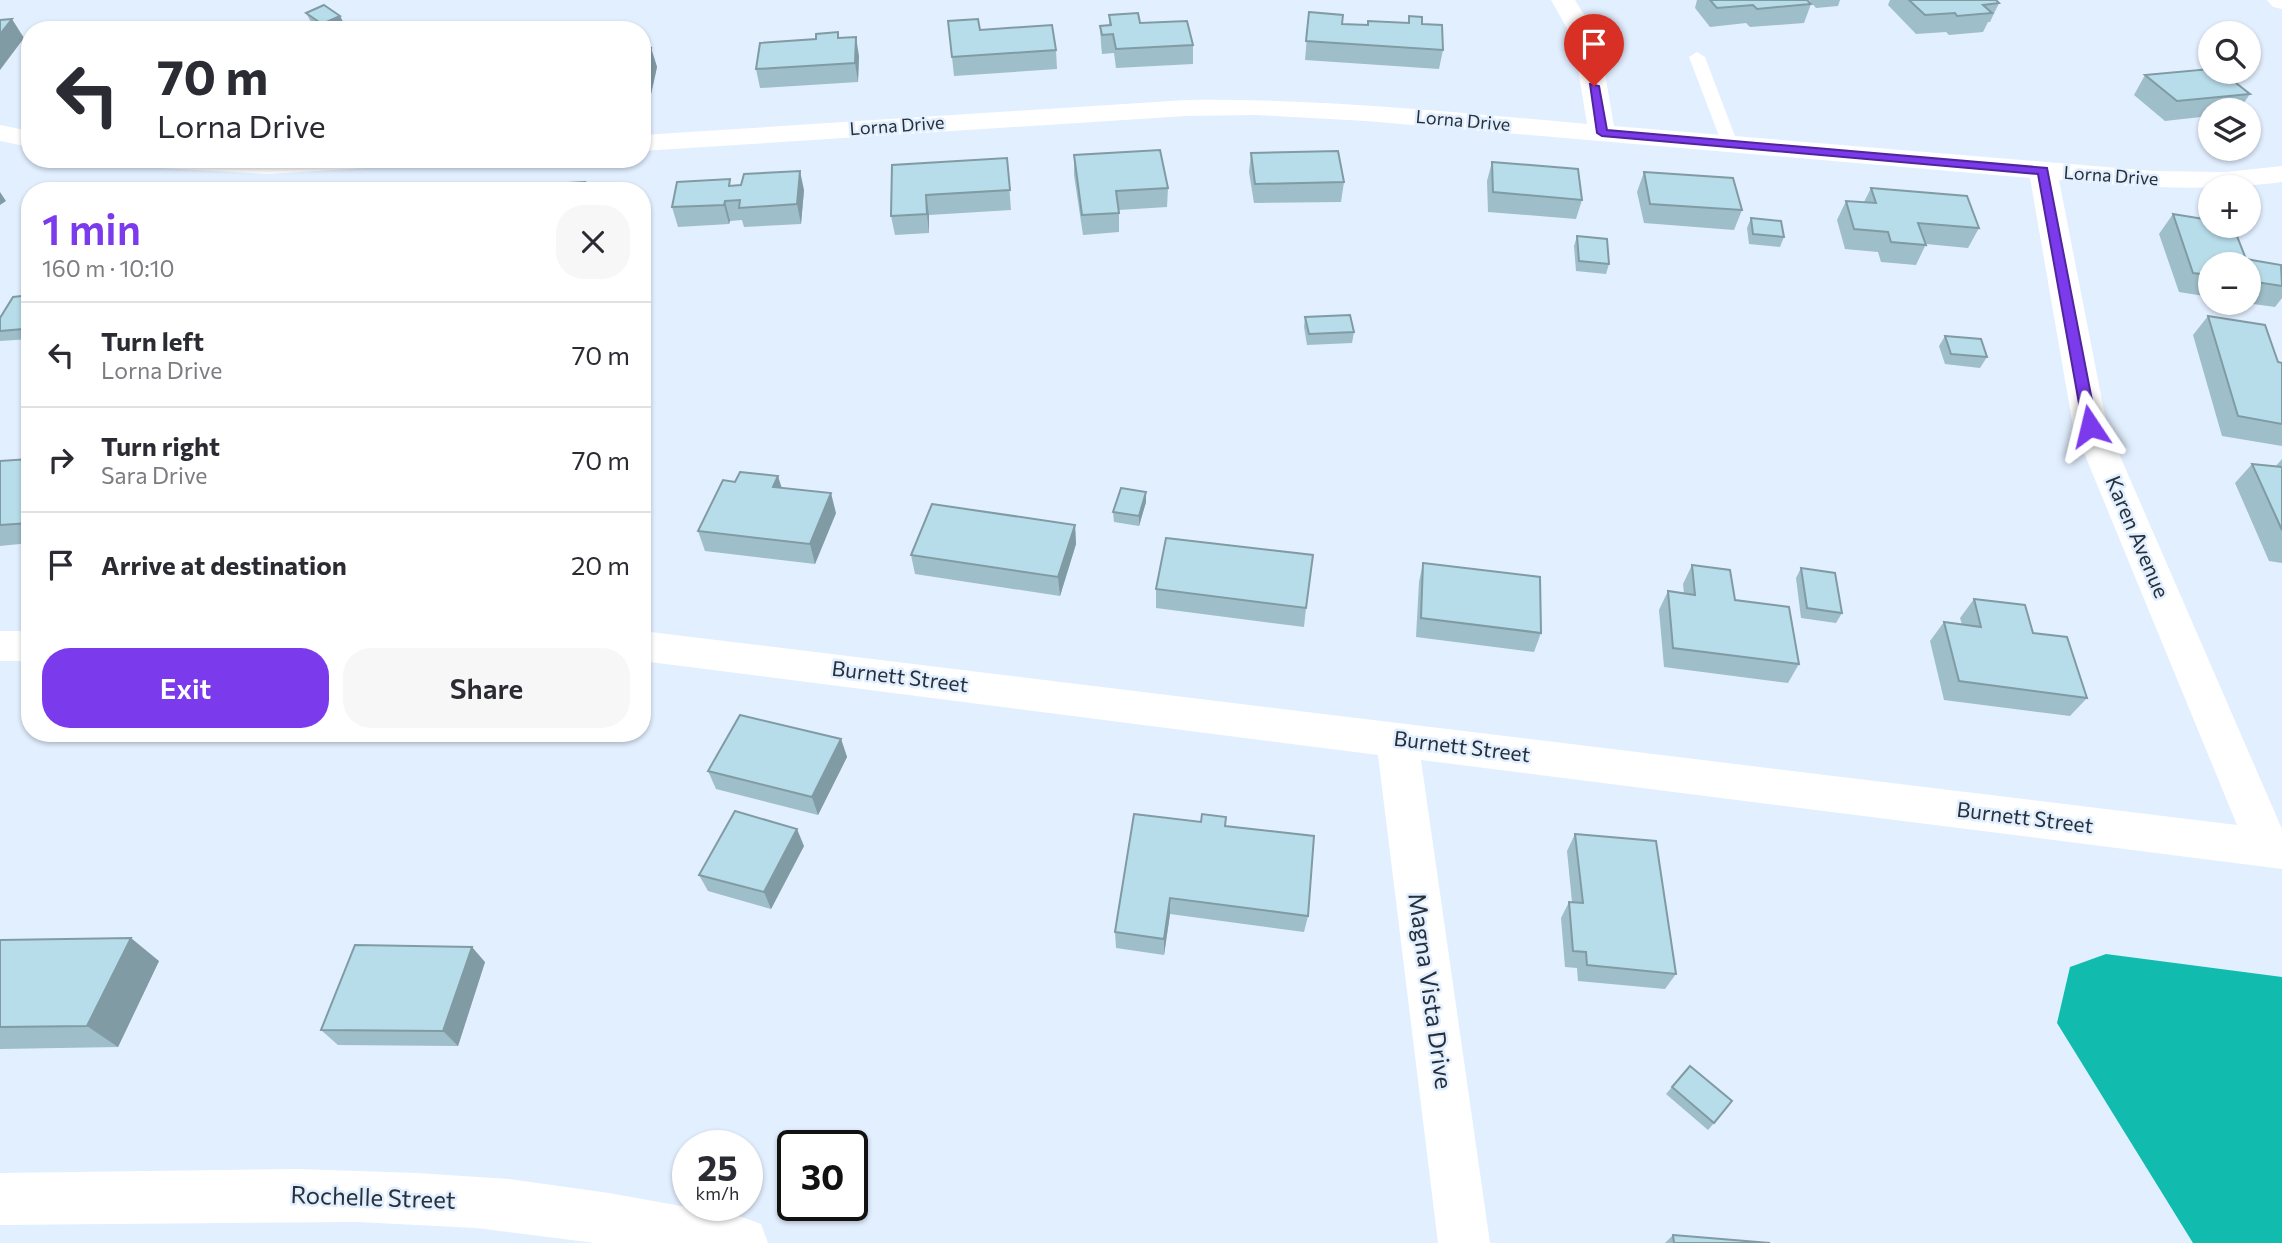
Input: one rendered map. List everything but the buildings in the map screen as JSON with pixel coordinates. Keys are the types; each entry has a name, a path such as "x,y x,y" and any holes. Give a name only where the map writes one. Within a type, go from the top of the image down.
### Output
{"street":[{"path":"1563,0 1586,39 1602,133"},
{"name":"Lorna Drive","path":"651,142 1231,106 1356,112 2154,180 2214,181 2282,174"},
{"path":"0,133 21,137"},
{"name":"Karen Avenue","path":"2043,171 2090,426 2275,849"},
{"path":"0,646 21,646"},
{"name":"Burnett Street","path":"651,647 2275,849"},
{"name":"Magna Vista Drive","path":"1397,738 1464,1243"},
{"name":"Rochelle Street","path":"0,1199 313,1194 422,1199 565,1212 742,1243"}],"lane":[{"path":"1697,57 1730,144"}],"shaded area":[{"path":"2106,954 2282,977 2282,1243 2193,1243 2057,1023 2070,967"}],"route":[{"path":"1594,86 1602,133 2043,171 2090,426"}]}
